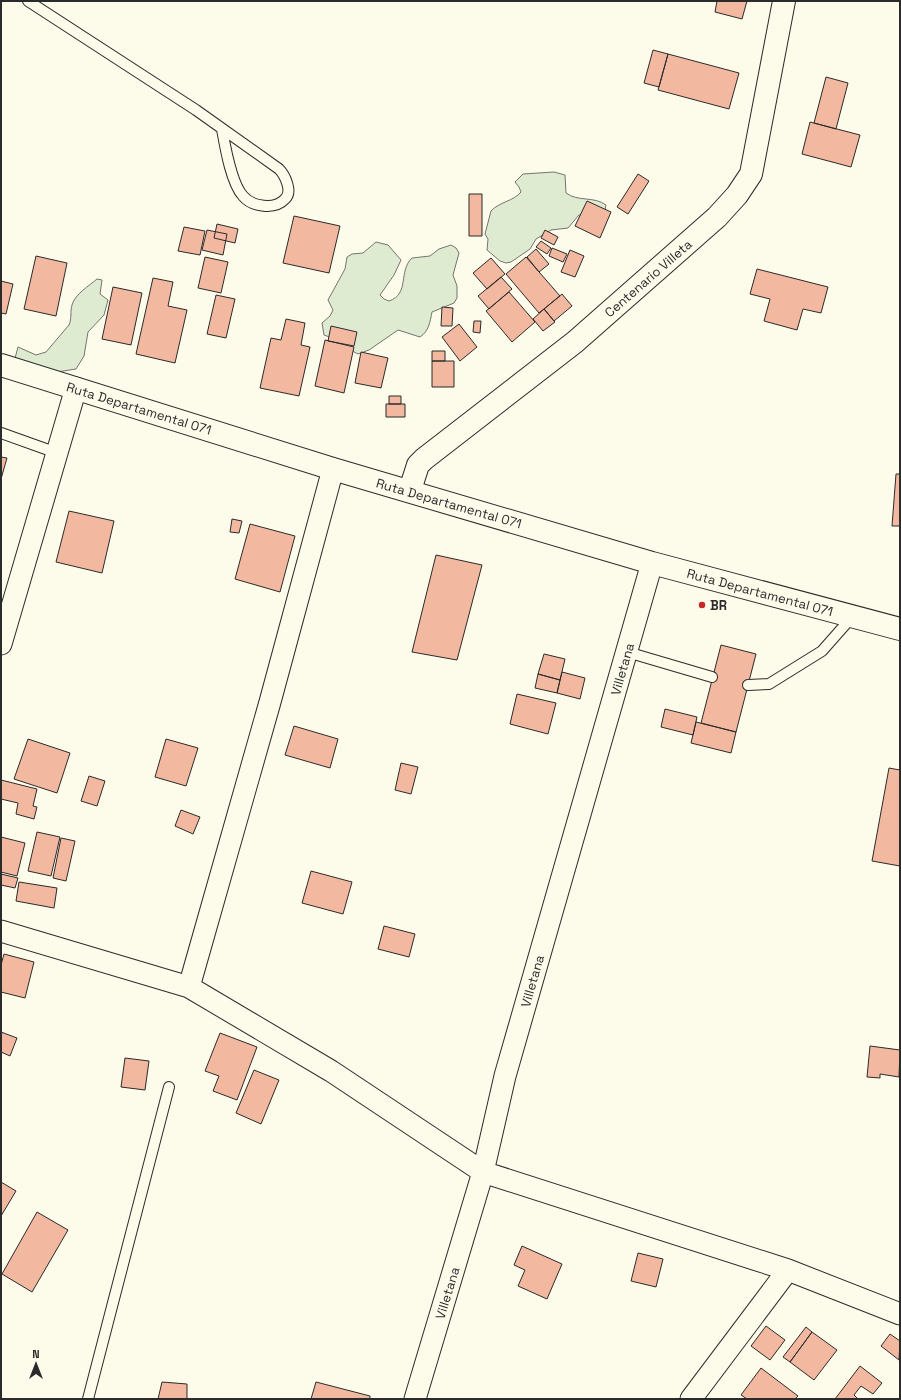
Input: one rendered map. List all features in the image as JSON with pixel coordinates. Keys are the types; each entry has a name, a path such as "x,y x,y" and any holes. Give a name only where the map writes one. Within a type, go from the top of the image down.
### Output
{"main road":[{"name":"Centenario Villeta","path":"410,490 418,465 575,342 717,218 737,195 751,174 784,1"},
{"name":"Ruta Departamental 071","path":"1,365 333,469 410,490 652,563 900,629"}],"street":[{"path":"1,644 76,388"},
{"path":"189,987 270,702 333,469"},
{"name":"Villetana","path":"415,1399 483,1172 505,1076 652,563"},
{"path":"1,931 189,987 331,1071 483,1172 788,1270 900,1314"},
{"path":"691,1399 788,1270"}],"lane":[{"path":"28,1 196,110 222,128 284,174 288,182 287,197 284,200 271,205 259,206 251,204 242,196 227,156 222,128"},
{"path":"1,433 57,452"},
{"path":"748,684 769,684 822,651 852,617"},
{"path":"627,652 712,677"},
{"path":"88,1399 169,1087"}],"green space":[{"path":"554,172 565,175 566,193 571,196 601,202 606,205 605,210 579,215 568,228 551,230 536,239 530,249 511,262 506,263 500,261 487,250 488,239 485,234 491,211 514,198 521,192 515,182 523,174"},
{"path":"376,242 388,245 401,260 394,275 380,295 384,299 389,301 395,298 399,293 402,288 405,269 412,258 430,256 439,249 451,245 456,248 459,253 453,275 457,286 457,298 454,303 432,312 430,323 423,335 420,337 398,330 369,350 358,354 343,346 340,341 324,335 322,323 330,316 333,310 328,300 345,269 347,257 352,254 363,253"},
{"path":"97,279 102,280 100,294 108,300 104,315 88,332 84,356 76,369 57,372 14,362 18,347 36,355 46,352 69,325 72,305 76,297"}],"building":[{"path":"717,1 747,1 742,19 715,12"},
{"path":"653,50 668,54 659,87 644,83"},
{"path":"668,54 739,73 729,109 658,90"},
{"path":"826,77 848,83 836,129 814,123"},
{"path":"810,122 860,135 851,167 802,154"},
{"path":"638,174 649,181 628,214 617,207"},
{"path":"469,194 482,194 482,236 469,236"},
{"path":"587,201 611,212 600,238 575,226"},
{"path":"294,216 340,226 329,273 283,263"},
{"path":"217,224 238,229 235,243 214,238"},
{"path":"184,227 205,231 200,255 178,251"},
{"path":"207,230 227,234 223,255 202,250"},
{"path":"545,230 558,237 554,245 541,238"},
{"path":"541,241 551,248 547,254 536,247"},
{"path":"552,248 567,254 563,262 549,256"},
{"path":"536,249 549,264 539,272 527,257"},
{"path":"570,250 584,256 575,277 561,272"},
{"path":"36,256 67,263 56,316 24,309"},
{"path":"205,257 228,262 221,293 198,288"},
{"path":"526,257 560,296 539,313 506,274"},
{"path":"491,258 505,274 487,289 473,273"},
{"path":"757,269 828,287 821,313 803,309 797,330 764,321 770,299 750,294"},
{"path":"501,277 512,289 489,309 478,296"},
{"path":"153,278 173,282 168,306 187,310 175,363 136,354"},
{"path":"1,281 13,284 6,314 1,313"},
{"path":"113,287 142,293 131,345 102,339"},
{"path":"509,292 535,322 512,342 486,311"},
{"path":"562,294 572,306 554,321 544,309"},
{"path":"216,295 235,299 226,338 207,334"},
{"path":"442,307 453,308 452,326 441,326"},
{"path":"544,309 555,322 543,331 533,319"},
{"path":"286,319 305,323 301,345 310,347 299,396 260,388 271,338 281,340"},
{"path":"474,321 481,321 480,333 473,332"},
{"path":"459,324 477,347 460,361 442,337"},
{"path":"331,326 357,332 354,346 328,341"},
{"path":"325,340 354,347 344,393 315,386"},
{"path":"432,351 445,351 445,361 432,361"},
{"path":"361,352 388,358 381,388 355,383"},
{"path":"432,361 454,361 454,387 432,387"},
{"path":"389,396 401,396 401,404 389,404"},
{"path":"386,404 405,404 405,417 386,417"},
{"path":"1,457 7,458 1,479"},
{"path":"896,474 900,474 900,526 892,526"},
{"path":"69,511 114,521 102,573 56,562"},
{"path":"232,519 242,521 239,533 230,532"},
{"path":"250,524 295,536 280,592 235,579"},
{"path":"436,555 482,565 457,660 412,652"},
{"path":"721,645 756,654 736,732 701,723"},
{"path":"544,654 565,659 560,680 538,674"},
{"path":"562,672 585,678 580,699 557,693"},
{"path":"538,674 560,680 557,693 535,688"},
{"path":"517,694 556,703 548,734 510,724"},
{"path":"665,709 697,717 693,735 661,727"},
{"path":"696,722 736,732 731,753 691,743"},
{"path":"294,726 338,739 330,768 285,755"},
{"path":"28,739 70,753 57,793 14,779"},
{"path":"166,739 198,748 186,786 155,777"},
{"path":"401,763 418,767 411,794 395,790"},
{"path":"889,768 900,770 900,866 872,861"},
{"path":"89,776 105,781 97,806 81,801"},
{"path":"1,780 37,789 33,806 37,807 34,819 16,814 18,803 1,799"},
{"path":"181,810 200,817 193,834 175,826"},
{"path":"37,832 60,837 51,876 28,871"},
{"path":"1,837 25,843 17,876 1,872"},
{"path":"61,838 75,841 66,881 53,878"},
{"path":"311,871 352,882 343,914 302,903"},
{"path":"1,874 18,878 15,888 1,885"},
{"path":"19,882 57,888 54,908 16,901"},
{"path":"384,926 415,934 409,957 378,949"},
{"path":"4,954 34,962 25,998 1,992 1,965"},
{"path":"1,1032 17,1038 10,1056 1,1052"},
{"path":"220,1033 257,1047 237,1100 213,1091 219,1076 205,1071"},
{"path":"870,1046 900,1050 899,1077 880,1074 880,1078 867,1077"},
{"path":"125,1058 149,1061 145,1090 121,1087"},
{"path":"254,1070 279,1080 261,1124 236,1113"},
{"path":"1,1182 16,1191 1,1216"},
{"path":"37,1212 68,1230 32,1292 2,1274"},
{"path":"522,1246 562,1264 547,1299 518,1286 525,1270 514,1265"},
{"path":"638,1253 663,1259 656,1287 631,1281"},
{"path":"766,1326 785,1340 770,1360 751,1346"},
{"path":"806,1327 812,1332 790,1362 783,1357"},
{"path":"812,1332 837,1350 814,1380 790,1362"},
{"path":"890,1334 900,1341 899,1360 881,1346"},
{"path":"860,1366 882,1383 873,1394 861,1386 854,1395 858,1399 835,1399"},
{"path":"761,1368 798,1396 795,1399 747,1399 741,1395"},
{"path":"162,1382 187,1384 187,1399 158,1399"},
{"path":"316,1382 370,1396 370,1399 311,1399"}],"place":[{"name":"BR","path":"702,605"}]}
